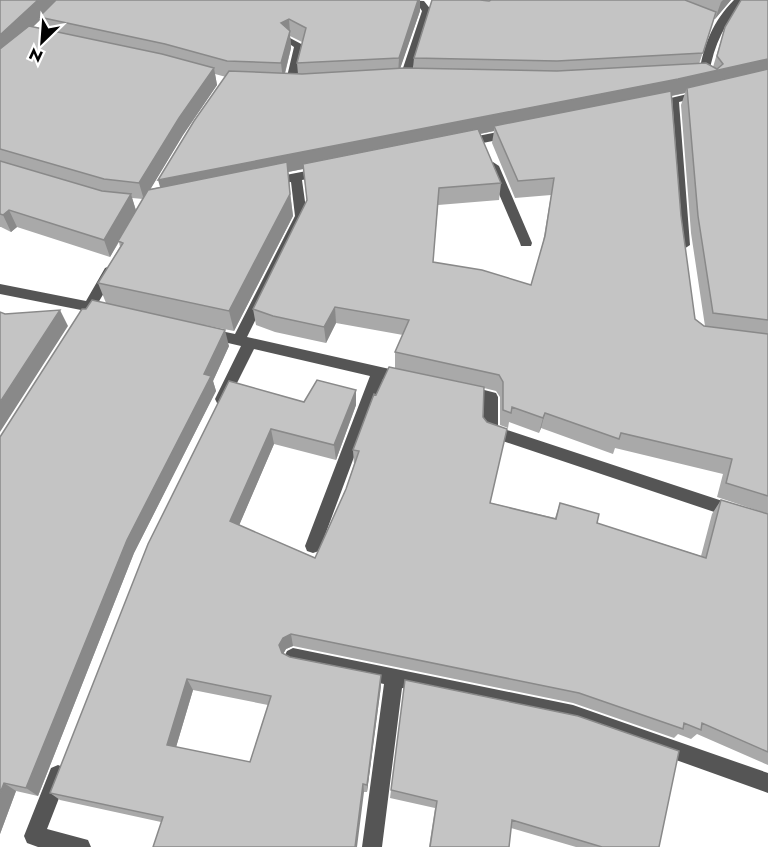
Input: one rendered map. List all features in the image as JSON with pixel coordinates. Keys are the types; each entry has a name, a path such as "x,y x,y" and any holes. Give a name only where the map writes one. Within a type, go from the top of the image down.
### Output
{"street":[{"path":"409,0 438,4"},
{"path":"639,108 719,89 699,76 706,57 713,24 739,0"},
{"path":"421,3 427,11 400,80 427,81"},
{"path":"290,40 300,46 285,85 303,86"},
{"path":"673,101 686,256"},
{"path":"447,146 486,149 527,130"},
{"path":"486,149 526,243"},
{"path":"261,184 331,170"},
{"path":"213,416 244,341 301,216 296,177"},
{"path":"78,325 119,256"},
{"path":"0,289 125,314"},
{"path":"193,329 423,382"},
{"path":"313,546 378,373"},
{"path":"446,387 491,397 490,431 768,523"},
{"path":"293,657 573,714 768,783"},
{"path":"372,847 394,677"},
{"path":"64,760 34,836 81,847"}],"building":[{"path":"0,0 38,0 0,35"},
{"path":"56,0 418,0 399,58 297,63 306,28 289,19 281,23 290,31 281,63 227,61 165,44 39,17"},
{"path":"432,0 685,0 716,12 703,53 557,61 414,58"},
{"path":"741,0 768,0 768,59 678,79 158,180 194,121 229,71 302,74 404,68 557,71 706,63 717,69 723,64 717,56 725,27"},
{"path":"29,26 162,54 214,68 179,118 139,183 104,179 0,149 0,49"},
{"path":"768,69 768,320 713,313 698,216 687,88"},
{"path":"671,91 681,216 695,319 704,326 768,334 768,496 726,483 732,459 621,433 619,439 545,413 543,418 512,407 511,413 503,410 503,382 499,375 395,352 409,320 335,307 324,327 273,316 253,309 307,200 303,164 478,129 501,183 439,188 433,262 482,270 531,285 545,236 554,178 518,181 494,126"},
{"path":"0,161 102,191 131,194 104,240 9,210 3,215 0,214"},
{"path":"287,162 290,194 229,311 98,283 123,243 118,241 148,190"},
{"path":"92,300 225,330 204,374 211,376 127,540 26,788 4,783 0,793 0,437 82,309 86,309"},
{"path":"60,310 0,402 0,312 5,314"},
{"path":"389,367 484,387 483,417 487,422 507,429 490,503 556,519 560,503 599,514 597,523 706,558 721,500 768,514 768,752 702,723 701,730 684,723 683,729 579,693 291,634 283,638 279,645 282,653 290,657 381,675 367,785 363,784 355,847 153,847 163,817 50,793 148,544 229,381 304,402 317,380 356,390 334,445 271,429 230,521 315,558 346,489 359,451 353,450 374,394 376,395","holes":["187,679 271,696 250,762 167,745"]},
{"path":"405,680 578,716 679,751 659,847 602,847 512,820 509,847 430,847 437,801 391,790"}]}
